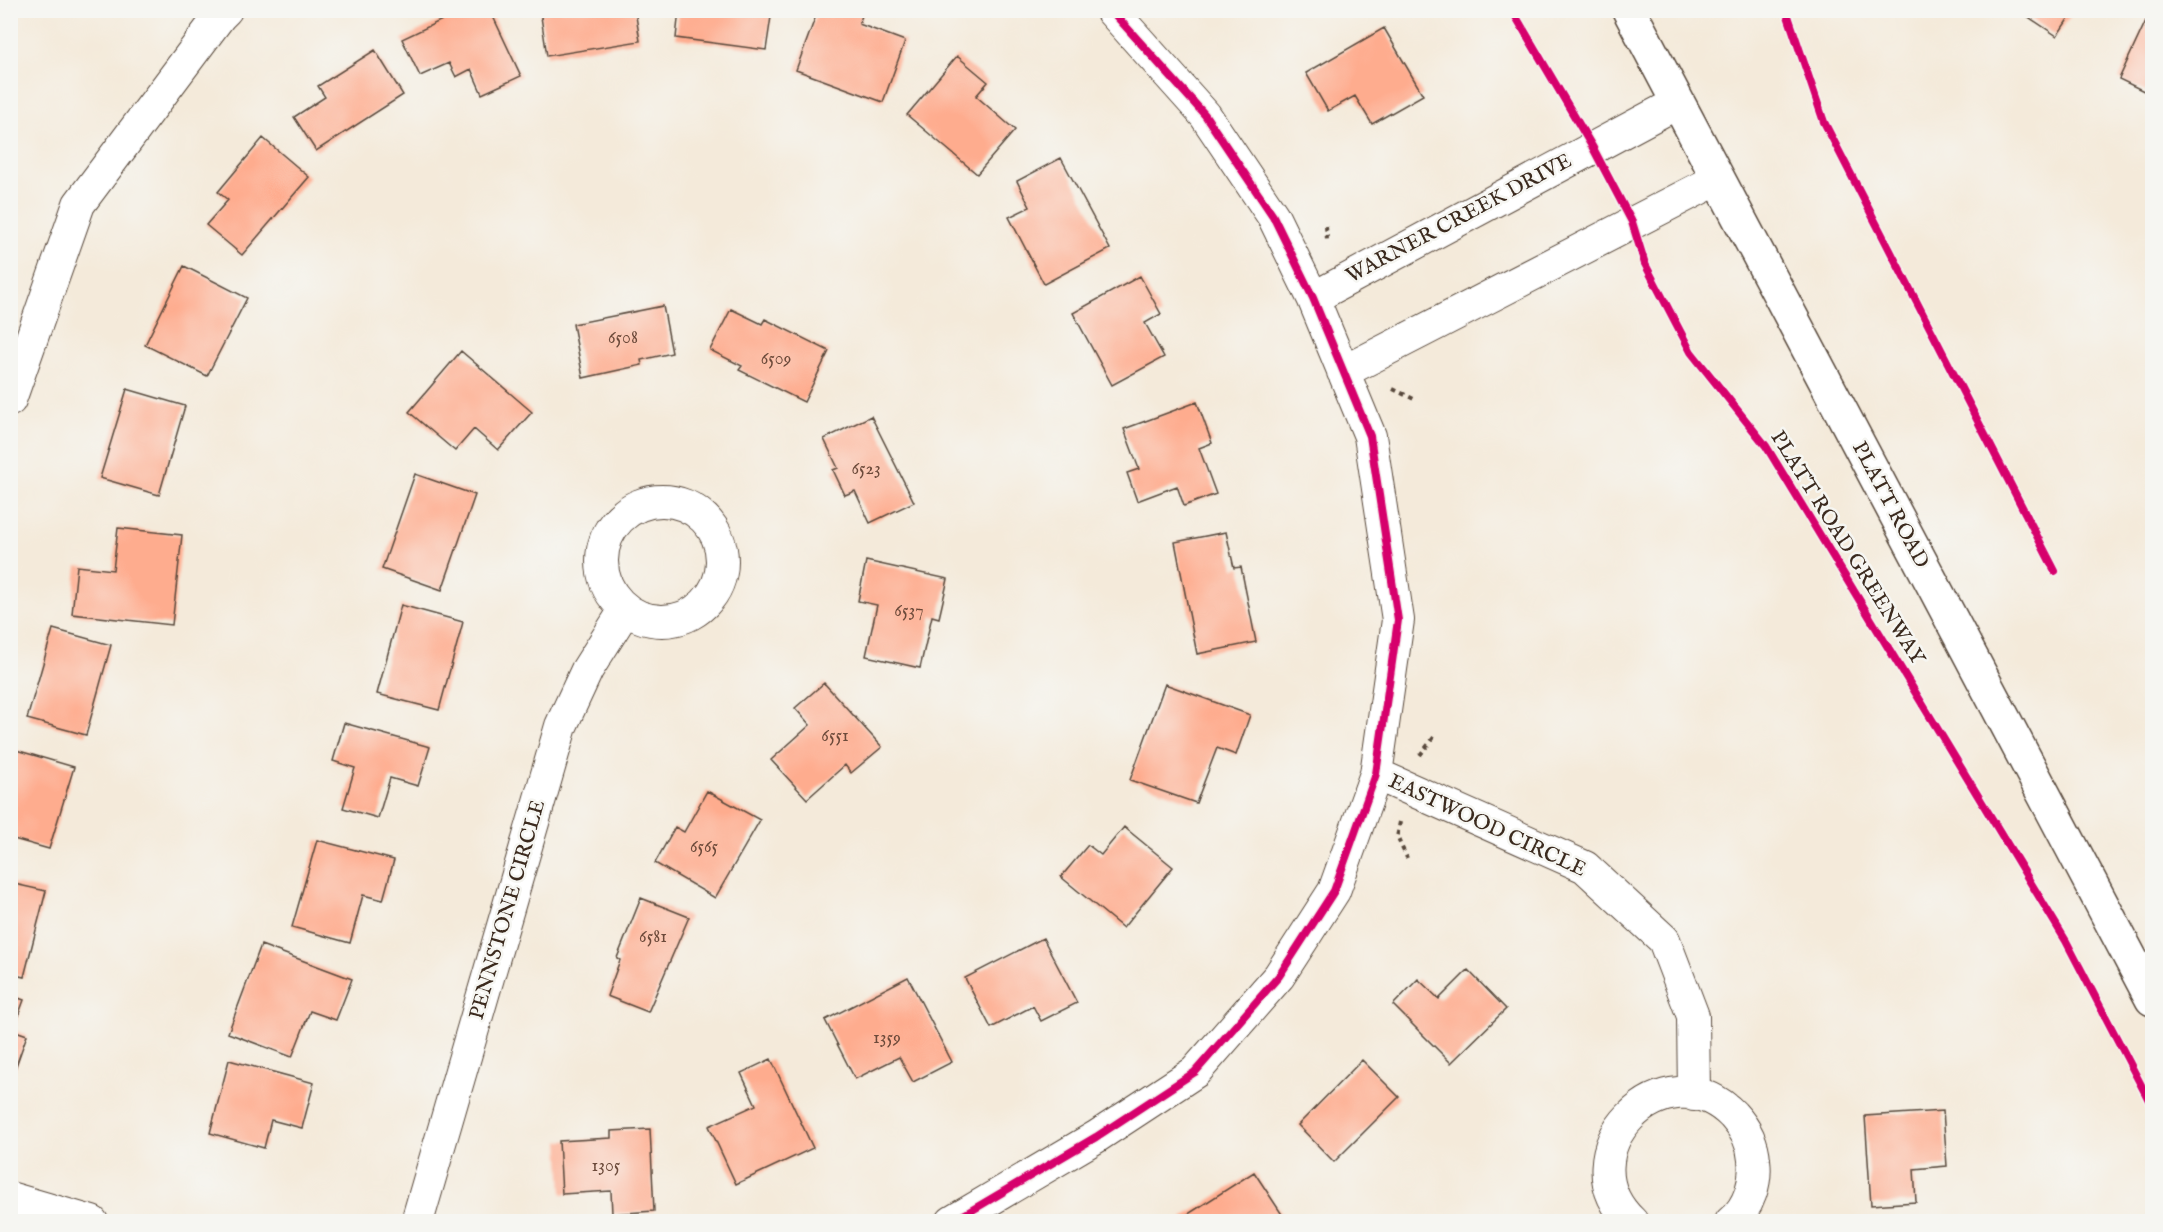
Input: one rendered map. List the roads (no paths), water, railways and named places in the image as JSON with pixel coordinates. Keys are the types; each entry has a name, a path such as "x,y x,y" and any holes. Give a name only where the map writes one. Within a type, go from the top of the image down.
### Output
{"main road":[{"name":"PLATT ROAD","path":"1629,10 2152,999"}],"street":[{"path":"10,400 79,204 226,10"},
{"path":"952,1221 1096,1137 1195,1072 1279,976 1334,891 1376,774 1398,620 1370,436 1313,298 1273,216 1205,115 1111,10"},
{"name":"WARNER CREEK DRIVE","path":"1313,298 1677,103"},
{"path":"1343,372 1718,179"},
{"name":"PENNSTONE CIRCLE","path":"417,1221 561,726 587,670 625,610"},
{"name":"EASTWOOD CIRCLE","path":"1376,774 1585,867 1664,940 1693,1016 1694,1095"},
{"path":"1632,1221 1622,1212 1611,1191 1607,1168 1611,1145 1621,1124 1638,1108 1659,1097 1682,1093 1705,1097 1726,1108 1742,1124 1753,1147 1756,1173 1749,1198 1731,1221"},
{"path":"10,1198 92,1221"}]}
